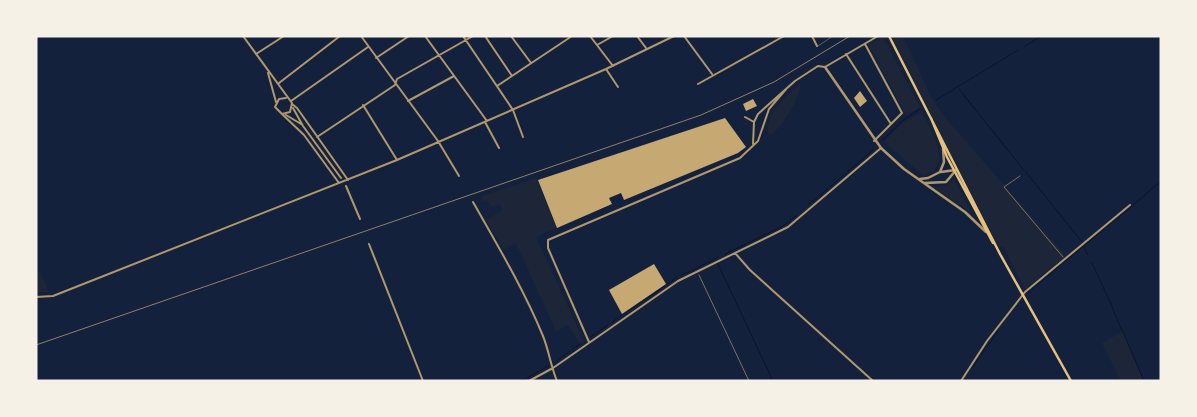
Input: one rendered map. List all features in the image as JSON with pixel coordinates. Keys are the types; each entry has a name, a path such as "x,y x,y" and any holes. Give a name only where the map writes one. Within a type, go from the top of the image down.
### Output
{"main road":[{"path":"888,36 944,141 1000,254 1071,381"},
{"path":"929,112 943,149 986,232 1000,254"}],"street":[{"path":"243,36 278,83 286,98 291,101 303,126 341,178"},
{"path":"256,54 284,36"},
{"path":"278,83 340,36"},
{"path":"360,36 438,141 458,176"},
{"path":"376,58 409,36"},
{"path":"425,36 486,121 499,148"},
{"path":"463,36 513,110 522,137"},
{"path":"317,137 395,85 397,79 473,36"},
{"path":"486,36 512,76"},
{"path":"511,36 531,63"},
{"path":"497,86 572,36"},
{"path":"590,36 613,66"},
{"path":"597,45 613,36"},
{"path":"637,36 647,49"},
{"path":"36,297 53,296 339,184 613,66 674,36"},
{"path":"684,36 713,75"},
{"path":"698,84 784,36"},
{"path":"812,36 818,46"},
{"path":"754,143 754,122 760,112 787,88 818,66 825,66 878,36"},
{"path":"864,43 902,114 874,141"},
{"path":"291,101 368,47"},
{"path":"846,54 891,124"},
{"path":"825,66 874,141 918,178 965,212 986,232"},
{"path":"606,69 618,87"},
{"path":"268,71 276,102 275,107 304,135 339,184"},
{"path":"408,101 454,76"},
{"path":"589,342 548,248 548,240 740,158 763,130 772,106 787,88"},
{"path":"276,102 279,99 286,98"},
{"path":"363,105 397,160"},
{"path":"283,114 290,112 292,106"},
{"path":"292,106 297,108 348,180"},
{"path":"760,112 767,116"},
{"path":"283,114 303,126"},
{"path":"745,117 754,122"},
{"path":"754,126 758,130 763,130"},
{"path":"944,141 955,171 977,208"},
{"path":"529,381 553,368 678,281 788,227 881,148"},
{"path":"940,172 944,162 943,149"},
{"path":"918,178 928,178 940,172 955,171"},
{"path":"924,182 944,183 955,171"},
{"path":"346,186 360,219"},
{"path":"473,202 518,284 543,336 557,381"},
{"path":"961,381 987,341 1023,295 1130,205"},
{"path":"370,244 423,381"},
{"path":"735,252 750,270 872,381"}],"lane":[{"path":"818,46 833,36"}],"path":[{"path":"1020,176 1004,187 1065,259"},
{"path":"697,271 749,381"}],"shaded area":[{"path":"891,36 903,36 932,99 949,122 1066,256 1025,289 1003,246 999,248"},
{"path":"883,37 920,107 906,116 868,44"},
{"path":"800,83 795,103 780,126 770,135 767,131 772,110"},
{"path":"922,112 936,142 939,158 933,171 923,175 884,142 904,122"},
{"path":"536,178 556,228 536,237 584,341 580,344 568,325 556,331 516,243 503,249 486,220 503,210 500,204 491,207 486,200 483,202 480,197"},
{"path":"954,179 972,214 935,188 948,184"},
{"path":"40,272 49,292 36,293 36,274"},
{"path":"1123,331 1144,381 1121,381 1102,343"}],"building":[{"path":"860,91 867,101 860,107 854,98"},
{"path":"753,99 757,106 746,111 743,104"},
{"path":"725,118 746,147 738,153 624,200 621,193 609,198 612,204 557,228 538,180"},
{"path":"654,264 666,284 622,314 609,290"}],"waterway":[{"path":"1024,47 1041,36"},
{"path":"936,100 1018,50"},
{"path":"962,93 1023,169"},
{"path":"883,140 902,121 920,109"},
{"path":"830,187 873,150"},
{"path":"1026,172 1082,242"},
{"path":"1028,293 1161,181"},
{"path":"809,204 829,188"},
{"path":"748,243 783,226 796,216"},
{"path":"725,254 746,244"},
{"path":"1084,247 1088,255"},
{"path":"689,272 718,257"},
{"path":"1092,263 1112,306"},
{"path":"718,264 773,381"},
{"path":"681,275 688,272"},
{"path":"668,284 677,277"},
{"path":"645,300 667,284"},
{"path":"622,315 641,302"},
{"path":"1112,307 1122,331"},
{"path":"612,322 621,316"},
{"path":"591,337 608,325"},
{"path":"972,368 998,331"},
{"path":"1123,332 1144,381"},
{"path":"572,350 580,344"},
{"path":"558,360 570,351"},
{"path":"527,378 550,365"},
{"path":"515,381 525,379"}],"railway":[{"path":"36,345 701,115 774,82 850,36"}]}
